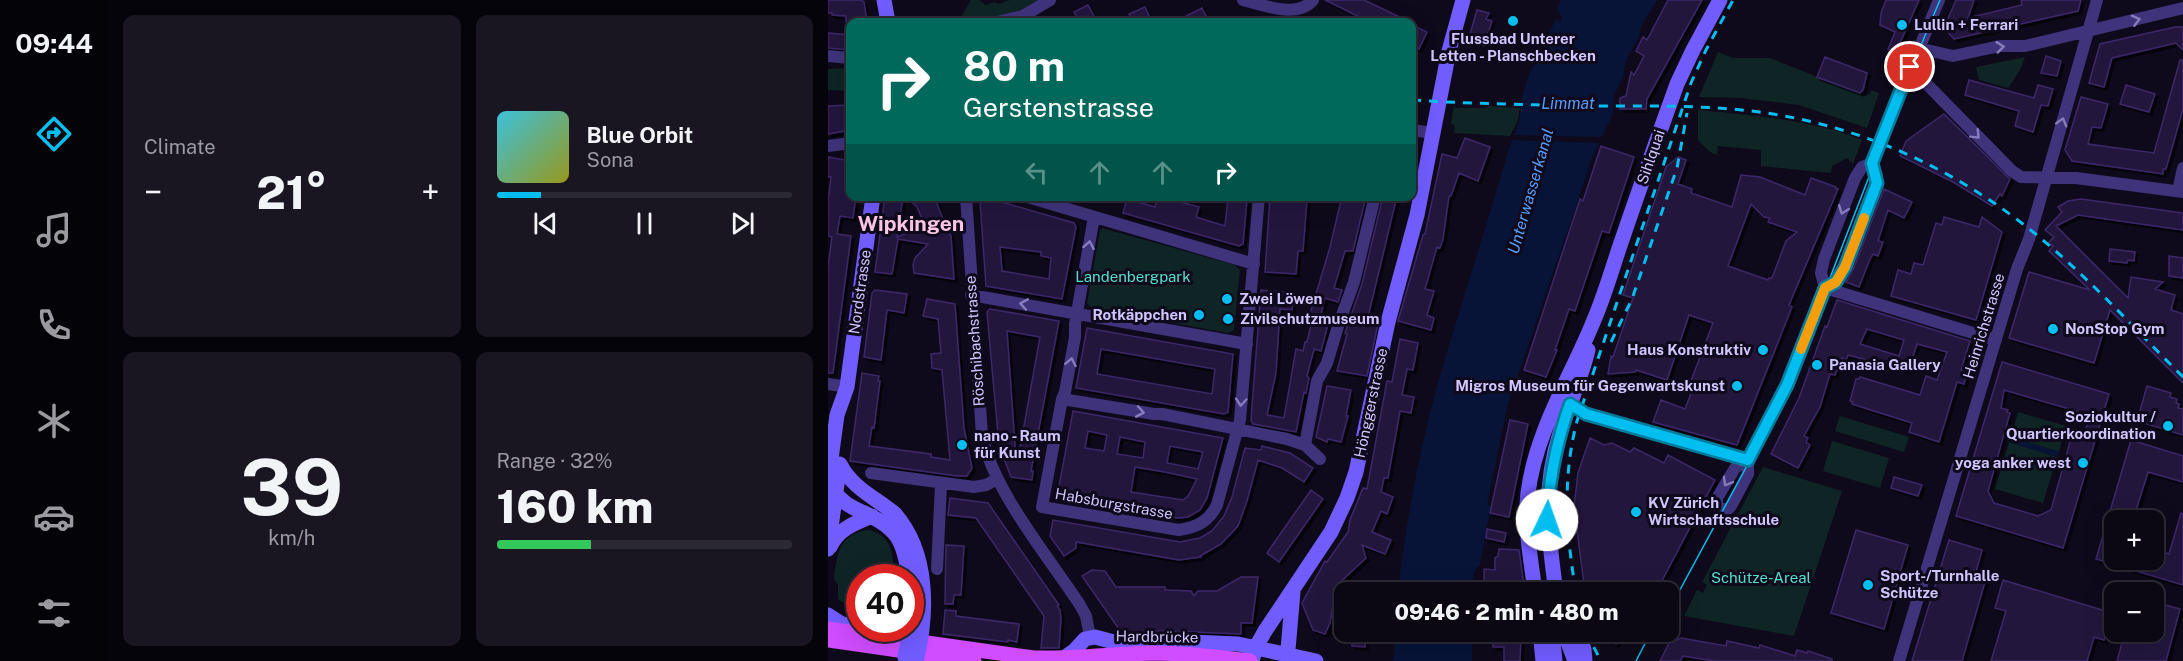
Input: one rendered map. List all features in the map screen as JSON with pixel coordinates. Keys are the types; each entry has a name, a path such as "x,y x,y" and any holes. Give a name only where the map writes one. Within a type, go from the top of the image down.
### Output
{"main road":[{"name":"Hardbrücke","path":"830,621 846,625"},
{"name":"Hardbrücke","path":"924,641 1020,656 1064,658 1114,654 1180,654 1253,656"},
{"path":"832,643 933,658 974,661"}],"street":[{"path":"885,0 887,18"},
{"path":"1014,18 1023,16 1050,0"},
{"path":"1243,0 1281,9 1305,7 1313,0"},
{"name":"Hönggerstrasse","path":"1253,656 1293,589 1331,532 1356,472 1388,322 1417,215 1449,51 1463,0"},
{"name":"Sihlquai","path":"1534,582 1528,537 1528,494 1538,450 1557,397 1567,381 1594,320 1677,84 1720,0"},
{"path":"1825,288 1836,282 1845,267 1877,183 1872,163 1939,0"},
{"name":"Heinrichstrasse","path":"1899,661 1996,340 2029,239 2097,0"},
{"path":"1918,48 1953,56 2000,46 2025,46 2183,8"},
{"path":"828,56 846,58"},
{"path":"1910,67 2012,171 2021,177 2076,178 2180,192 2183,168"},
{"path":"1416,131 1433,133"},
{"path":"828,146 846,144"},
{"path":"1570,404 1586,414 1748,460 1787,385 1825,288 1821,273 1824,259 1856,175 1862,167 1872,163"},
{"name":"Nordstrasse","path":"828,551 830,488 837,415 847,387 872,201"},
{"name":"Röschibachstrasse","path":"966,201 971,295 985,451 997,479 1080,605 1086,616 1090,637"},
{"path":"1041,201 1254,264"},
{"name":"Habsburgstrasse","path":"1042,507 1179,530 1192,528 1212,516 1217,505 1247,344 1259,201"},
{"path":"1305,445 1317,381 1327,363 1354,282 1374,201"},
{"path":"1023,520 1042,507 1075,337 1094,217"},
{"path":"1825,288 1996,340"},
{"path":"971,295 1247,344"},
{"name":"Sihlquai","path":"1570,404 1581,375 1594,320"},
{"path":"1554,582 1542,515 1540,484 1563,404 1567,381"},
{"path":"828,384 847,387"},
{"name":"Nordstrasse","path":"830,488 840,464 849,403 847,387"},
{"path":"1062,399 1162,414 1287,438 1305,445 1320,459"},
{"path":"1545,582 1539,543 1542,515 1559,435 1570,404"},
{"path":"1565,582 1558,534 1556,491 1570,404"},
{"path":"840,464 861,491 878,500 903,523 911,537 918,558 923,590 923,622 916,661"},
{"path":"871,473 974,487 986,485 997,479"},
{"path":"937,568 941,484"},
{"path":"830,488 861,491"},
{"path":"830,488 848,506 890,526 903,548 906,564"},
{"path":"828,551 838,534 854,523 872,516"},
{"name":"Hönggerstrasse","path":"1287,657 1293,589"},
{"path":"830,621 846,625"},
{"path":"1064,658 1090,637 1114,642 1224,643 1253,656 1316,661"},
{"path":"904,661 908,642"},
{"path":"1541,642 1543,661"},
{"path":"1552,642 1555,661"},
{"path":"1568,642 1575,661"},
{"path":"1581,642 1585,661"}],"green space":[{"path":"971,0 979,0 986,5 1010,0 1046,0 1007,18 961,18"},
{"path":"1718,52 1733,58 1770,58 1865,96 1870,94 1871,90 1879,93 1867,128 1799,105 1741,98 1699,97"},
{"path":"2025,57 2020,70 2008,88 1979,80 1976,67"},
{"path":"846,68 846,91 828,90 828,69"},
{"path":"1454,105 1455,108 1489,106 1520,108 1518,120 1510,136 1454,133 1455,125 1451,124"},
{"path":"1698,110 1803,123 1862,140 1853,164 1847,158 1832,166 1831,173 1761,166 1761,150 1718,146 1717,155 1710,152 1698,140"},
{"name":"Landenbergpark","path":"1102,228 1235,265 1240,270 1234,330 1228,333 1091,308 1087,303"},
{"path":"2018,412 2066,426 2059,452 2011,437"},
{"path":"1840,416 1909,437 1904,452 1835,431"},
{"path":"1832,441 1889,458 1880,488 1823,471"},
{"path":"2009,442 2057,457 2043,503 1995,489"},
{"name":"Schütze-Areal","path":"1763,467 1842,491 1794,636 1684,616 1697,590 1703,593 1707,585 1702,582"},
{"path":"869,530 883,537 890,548 893,564 846,564 846,604 838,599 838,585 834,579 838,553 851,535"}],"water":[{"name":"Limmat","path":"1561,0 1657,0 1641,26 1639,37 1626,60 1623,77 1614,95 1613,113 1593,156 1507,407 1487,505 1491,506 1480,564 1474,572 1474,582 1399,582 1414,487 1438,383 1509,148 1519,123 1523,93 1530,72 1539,58 1542,58 1556,19 1561,22 1562,17 1557,9"},
{"path":"2011,437 2059,452 2057,457 2009,442"},
{"path":"1395,642 1472,642 1472,661 1392,661"}],"pier":[{"path":"1511,135 1604,137 1602,143 1510,140"}],"building":[{"path":"828,0 861,0 864,2 866,18 846,18 846,16 828,13"},
{"path":"1325,0 1364,0 1402,18 1362,18"},
{"path":"1668,0 1702,0 1647,99 1646,109 1620,109 1620,98 1626,96 1631,72 1634,75 1644,56 1636,51 1643,37 1647,40"},
{"path":"1886,0 1919,0 1896,52 1888,49 1895,32 1880,25 1881,13"},
{"path":"1956,0 1974,0 1968,18 2022,5 2021,0 2081,0 2078,11 1954,39 1944,28"},
{"path":"1088,5 1095,18 1077,18 1074,12"},
{"path":"1145,7 1150,18 1131,18 1129,14"},
{"path":"1202,8 1207,18 1187,18 1186,16"},
{"path":"1477,10 1489,13 1486,19 1492,21 1484,46 1468,41"},
{"path":"1416,27 1427,32 1419,49 1416,48"},
{"path":"2183,27 2183,50 2176,43 2112,58 2104,87 2089,83 2100,44"},
{"path":"828,33 846,35 846,50 828,48"},
{"path":"2046,56 2061,61 2057,76 2041,73"},
{"path":"1825,57 1867,73 1863,90 1860,93 1817,77"},
{"path":"2180,60 2183,60 2183,109 2163,174 2072,161 2065,150 2081,97 2108,104 2101,128 2092,127 2088,144 2154,153"},
{"path":"1969,80 2034,98 2038,85 2053,89 2048,106 2041,105 2033,132 2015,126 2019,111 1965,95"},
{"path":"2126,85 2155,94 2149,112 2120,104"},
{"path":"846,105 846,131 828,134 828,106"},
{"path":"1944,114 2010,179 2002,196 2000,194 1992,206 1953,182 1900,156 1906,141"},
{"path":"1465,138 1490,147 1478,181 1459,173 1451,196 1449,196 1443,239 1440,248 1437,247 1425,289 1434,291 1427,315 1434,318 1431,330 1398,321 1425,234 1442,154 1457,158"},
{"path":"1601,146 1634,157 1609,233 1602,231 1575,311 1569,309 1546,377 1524,370 1580,199 1583,201"},
{"path":"828,157 846,160 846,201 855,201 853,218 840,216 837,234 851,236 833,373 828,373 828,266 832,237 828,236 831,177 828,177"},
{"path":"1678,157 1686,160 1678,184 1692,189 1691,193 1732,207 1741,175 1760,177 1805,195 1811,178 1838,189 1789,305 1792,307 1737,445 1653,422 1661,400 1685,409 1693,388 1689,386 1713,323 1689,315 1667,380 1636,370 1635,372 1608,374 1611,356 1613,357 1633,298 1623,295 1666,167","holes":["1751,204 1764,217 1770,218 1768,222 1797,232 1786,241 1772,278 1768,280 1728,266"]},
{"path":"1884,189 1912,202 1904,218 1888,210 1878,241 1883,242 1878,256 1873,254 1859,287 1846,282 1853,270"},
{"path":"2081,199 2183,213 2183,230 2078,215 2056,226 2128,298 2131,277 2163,282 2155,289 2175,295 2171,310 2183,314 2183,383 2110,310 2094,363 2009,338 2029,272 2090,290 2049,251 2053,246 2048,243 2054,237 2045,230 2062,212 2058,207 2068,201"},
{"path":"884,201 902,201 897,237 925,226 917,207 911,201 936,201 951,236 954,279 914,273 915,258 928,244 898,239 892,274 875,272"},
{"path":"980,201 998,201 1074,223 1076,227 1062,299 986,286","holes":["1000,247 1041,252 1041,256 1051,258 1049,279 1002,271"]},
{"path":"1126,201 1155,207 1157,201 1177,201 1199,207 1196,217 1225,226 1228,201 1247,201 1243,244 1239,246 1123,213"},
{"path":"1270,201 1307,201 1303,251 1298,251 1296,274 1265,272"},
{"path":"1341,201 1365,201 1353,251 1345,251 1334,288 1342,290 1338,302 1325,298 1320,318 1329,320 1321,351 1314,349 1296,432 1253,424 1251,420 1261,290 1294,293 1292,310 1280,309 1276,373 1267,415 1284,418 1296,349 1303,351 1305,342 1307,342 1311,325 1307,324"},
{"path":"1382,201 1396,201 1367,321 1378,323 1367,376 1337,371 1347,334 1345,333 1362,284"},
{"path":"1944,217 1979,227 1982,217 2002,232 1976,320 1891,296 1898,270 1911,274 1914,263 1923,265 1936,223 1942,225"},
{"path":"2110,249 2135,252 2134,261 2128,260 2127,263 2109,261"},
{"path":"2169,256 2183,258 2183,278 2169,276"},
{"path":"875,290 907,294 904,313 887,310 881,360 864,357 872,293"},
{"path":"927,299 955,304 964,428 972,468 967,476 850,461 862,373 879,376 878,381 880,381 874,428 872,427 869,446 931,454 931,457 950,460 942,370 932,368 931,354 941,353 938,319 923,316"},
{"path":"1837,300 1970,341 1961,370 1967,372 1964,384 1957,382 1939,442 1909,432 1912,423 1852,404 1853,402 1850,401 1856,379 1860,377 1920,395 1926,376 1937,380 1947,352 1917,344 1908,371 1848,355 1846,360 1842,358 1835,375 1830,374 1820,407 1804,436 1808,438 1806,442 1810,445 1798,468 1771,454 1799,398 1825,326 1827,327","holes":["1867,329 1904,340 1899,356 1860,344"]},
{"path":"990,309 1059,321 1031,471 1033,471 1032,480 1011,477 999,445 987,312","holes":["1007,331 1040,337 1018,459 1016,459"]},
{"path":"1087,328 1233,354 1228,412 1224,414 1076,388","holes":["1101,349 1215,369 1212,394 1097,374"]},
{"path":"1400,339 1418,343 1413,370 1407,369 1402,395 1414,397 1411,413 1400,411 1388,478 1384,478 1381,492 1393,497 1387,514 1381,511 1372,532 1391,540 1385,554 1362,545 1366,558 1340,582 1334,582 1330,623 1325,634 1313,630 1302,603 1325,561 1327,562 1348,532 1350,520 1363,488 1367,489 1387,381 1392,382"},
{"path":"2002,362 2109,394 2063,548 1956,516","holes":["2004,390 2090,415 2085,433 2073,431 2051,510 2038,516 1994,503 1988,491 2010,413 2001,408"]},
{"path":"1327,386 1351,390 1346,416 1348,416 1341,442 1328,439 1327,442 1316,437"},
{"path":"2147,386 2171,393 2170,397 2177,399 2178,408 2183,409 2183,435 2137,421"},
{"path":"1073,411 1223,438 1207,498 1200,510 1188,517 1178,518 1057,497","holes":["1088,431 1107,435 1104,451 1085,448","1120,437 1145,442 1143,458 1117,454","1170,446 1203,452 1198,469 1167,463","1135,467 1197,479 1188,496 1183,500 1131,492"]},
{"path":"1510,420 1528,424 1509,517 1490,513"},
{"name":"KV Zürich Wirtschaftsschule","path":"1590,438 1604,445 1612,443 1630,452 1634,448 1664,463 1668,455 1715,480 1661,582 1584,582 1574,507 1578,473"},
{"path":"2131,440 2183,456 2183,482 2148,472 2136,510 2110,510"},
{"path":"1262,446 1290,453 1313,468 1304,482 1282,468 1258,460 1238,526 1221,544 1201,557 1179,560 1076,542 1076,548 1064,556 1050,536 1053,520 1180,542 1200,538 1212,531 1224,516 1232,497 1245,448 1261,450"},
{"path":"1894,477 1922,485 1918,496 1891,488"},
{"path":"1311,490 1323,499 1279,562 1267,553"},
{"path":"950,498 988,503 1059,605 1057,606 1061,618 1059,648 1041,648 1044,616 976,518 948,515"},
{"path":"2181,513 2183,514 2183,585 2133,570 2164,570 2164,552 2169,554"},
{"path":"1487,529 1506,533 1504,542 1486,538"},
{"path":"1856,530 1908,545 1884,629 1831,613"},
{"path":"2104,532 2104,561 2096,559"},
{"path":"1949,540 1982,550 1976,572 1987,575 1962,661 1912,661"},
{"path":"946,545 964,546 961,595 954,595 953,604 945,604"},
{"path":"1499,549 1519,550 1524,582 1484,582 1484,569 1495,570 1495,558 1498,556"},
{"path":"1092,570 1105,571 1116,587 1165,587 1165,590 1191,591 1194,596 1198,591 1217,591 1241,577 1258,577 1252,623 1241,623 1241,634 1121,632 1082,576"},
{"path":"2003,580 2104,611 2104,640 2094,637 2087,661 1991,661 2006,611 1995,608"},
{"path":"2164,605 2180,609 2166,661 2117,661 2122,642 2164,642"},
{"path":"945,610 956,611 956,616 1019,624 1017,642 943,634"},
{"path":"1679,639 1726,646 1727,641 1759,648 1760,645 1795,656 1797,650 1807,653 1808,651 1832,659 1832,661 1715,661 1683,656 1680,661 1660,661 1669,643 1679,642"},
{"path":"1352,642 1365,642 1365,647 1352,646"},
{"path":"1493,642 1521,642 1520,661 1504,661 1504,647 1493,647"}],"tram line":[{"path":"1679,592 1789,384 1906,81 1940,0"},
{"path":"1636,661 1646,642"}],"railway":[{"path":"1575,582 1568,528 1567,485 1577,421 1691,83 1733,0"},
{"path":"1416,100 1730,109 1807,121 1873,140 1936,168 1966,185 2023,224 2085,278 2183,377"},
{"path":"1611,342 1632,299 1677,168 1687,113"},
{"path":"1591,642 1601,661"}],"slow traffic":[{"path":"1801,349 1825,288 1836,282 1845,267 1864,218"}],"place":[{"name":"Flussbad Unterer Letten - Planschbecken","path":"1513,21"},
{"name":"Lullin + Ferrari","path":"1902,25"},
{"name":"Zwei Löwen","path":"1227,299"},
{"name":"Rotkäppchen","path":"1199,315"},
{"name":"Zivilschutzmuseum","path":"1228,319"},
{"name":"NonStop Gym","path":"2053,329"},
{"name":"Haus Konstruktiv","path":"1763,350"},
{"name":"Panasia Gallery","path":"1817,365"},
{"name":"Migros Museum für Gegenwartskunst","path":"1737,386"},
{"name":"Soziokultur / Quartierkoordination","path":"2168,426"},
{"name":"nano - Raum für Kunst","path":"962,445"},
{"name":"yoga anker west","path":"2083,463"},
{"name":"KV Zürich Wirtschaftsschule","path":"1636,512"},
{"name":"Sport-/Turnhalle Schütze","path":"1868,585"}],"district":[{"name":"Wipkingen","path":"911,224"}],"route":[{"path":"1547,520 1549,482 1559,435 1570,404 1586,414 1748,460 1787,385 1825,288 1836,282 1845,267 1877,183 1877,175 1872,163 1910,67"}],"water label":[{"name":"Unterwasserkanal","path":"1530,191"}]}
